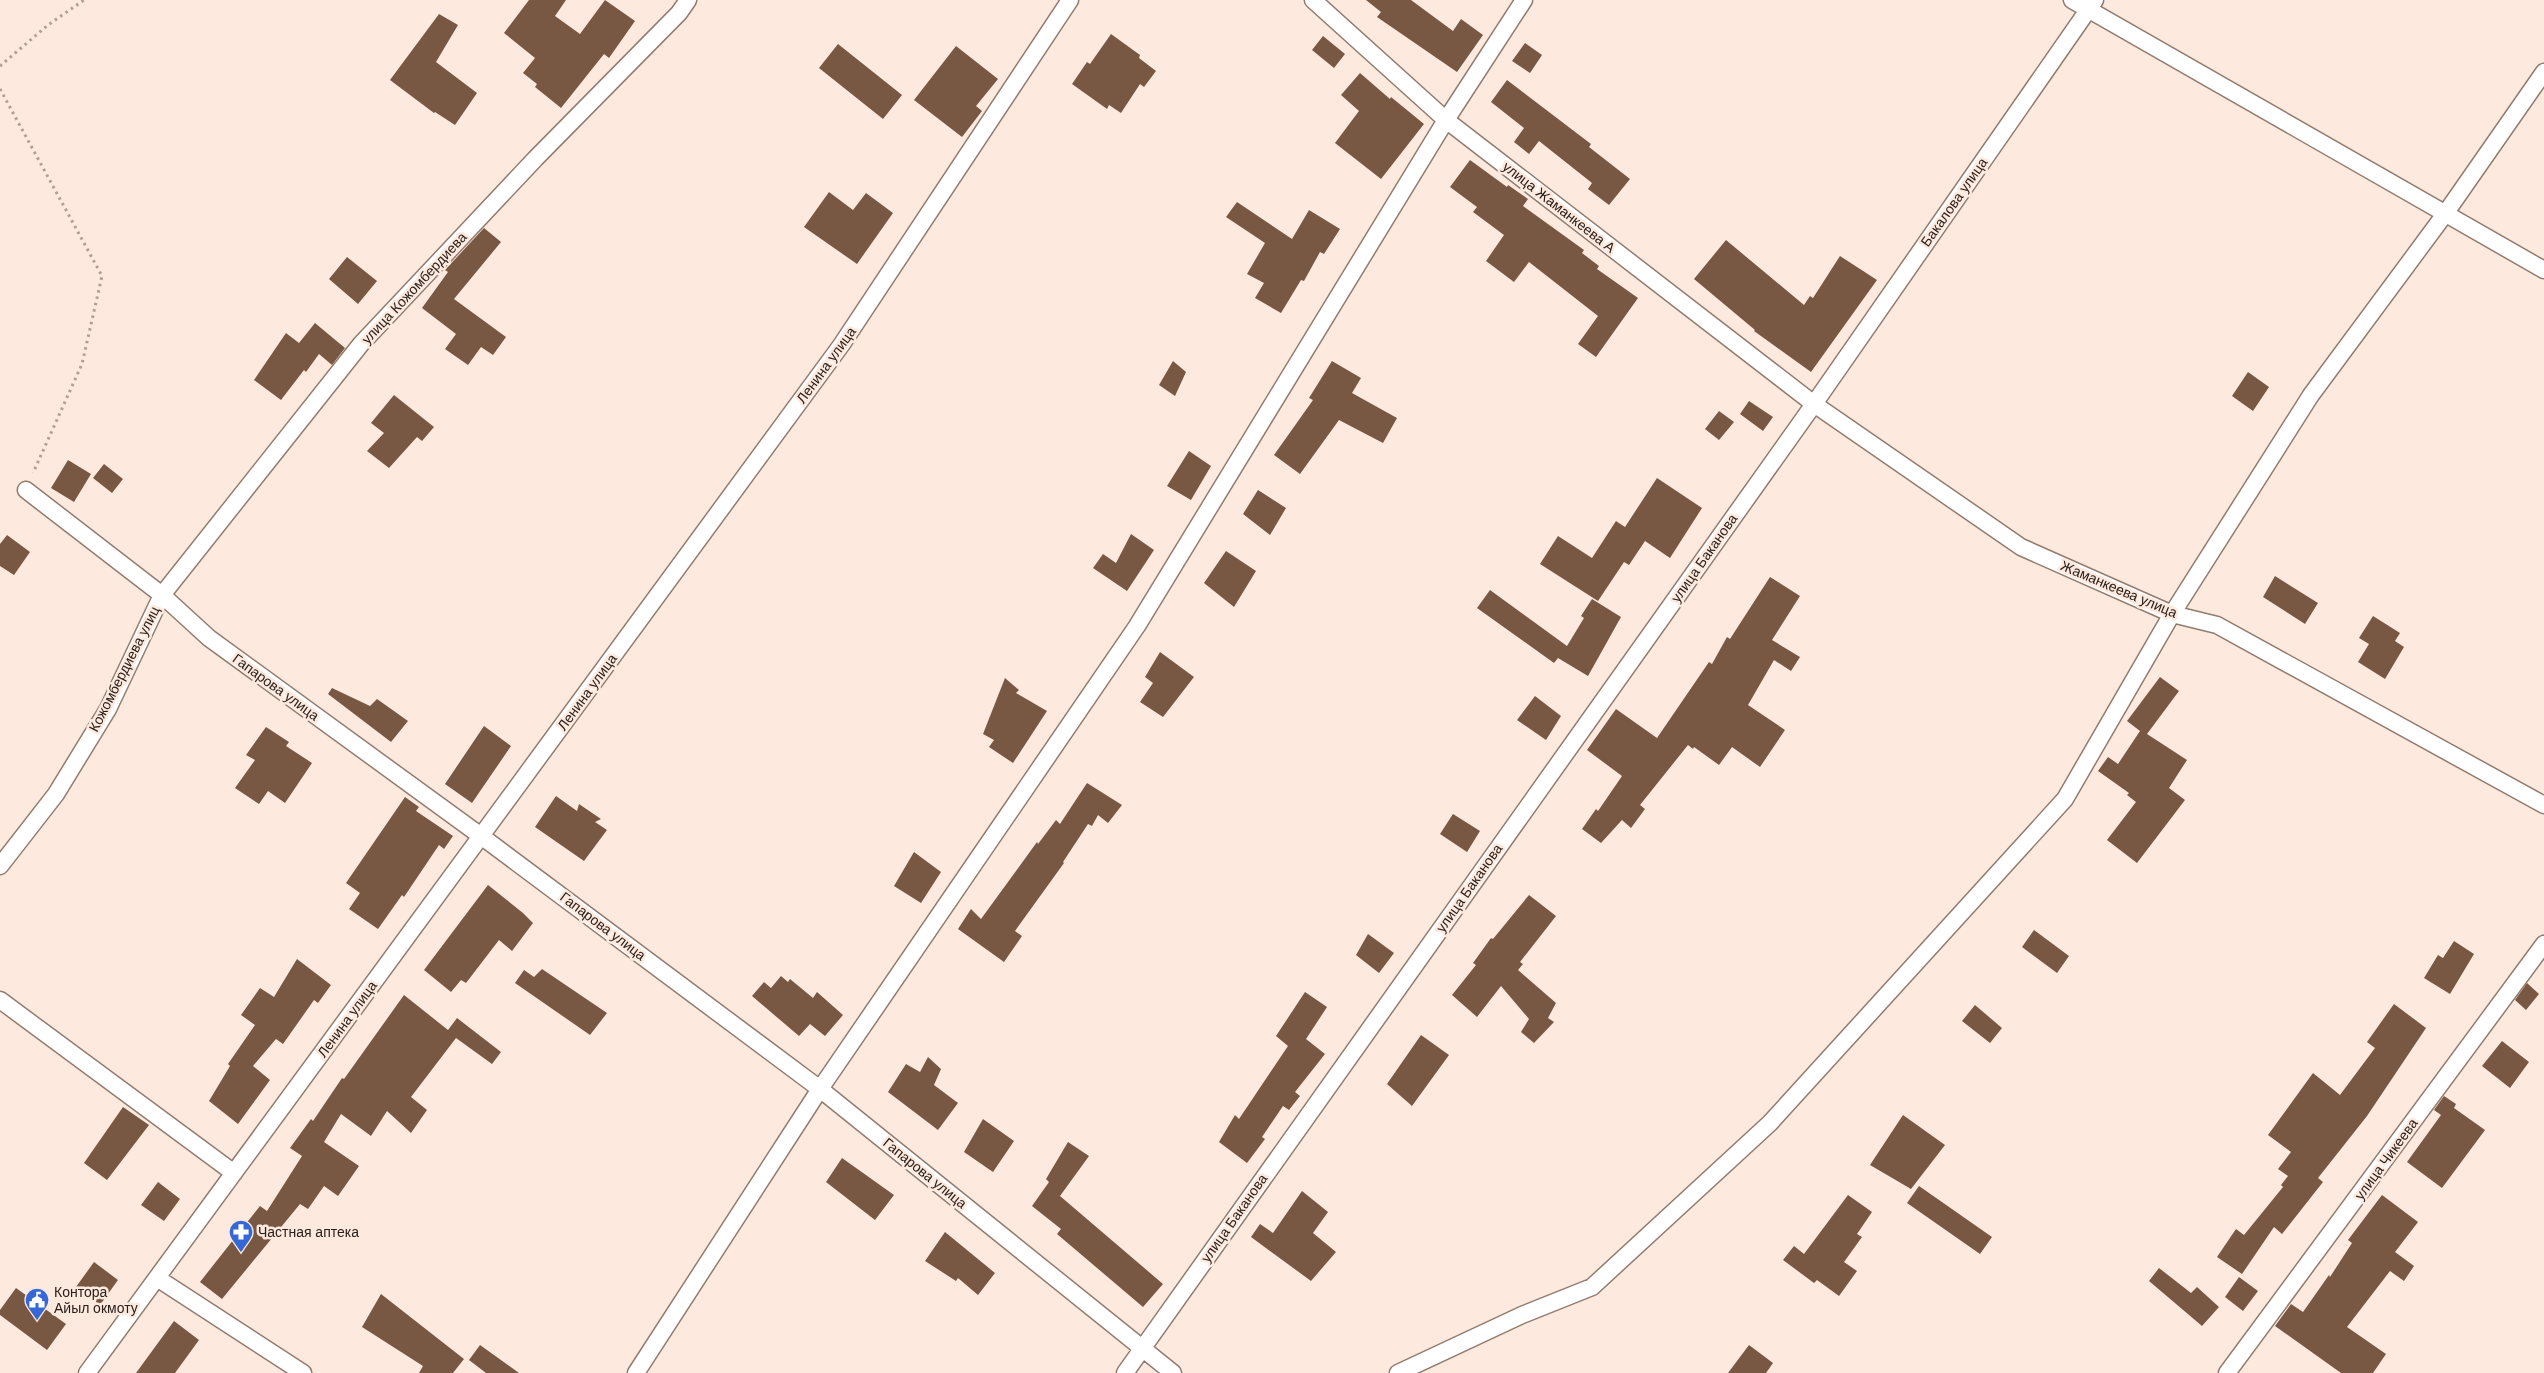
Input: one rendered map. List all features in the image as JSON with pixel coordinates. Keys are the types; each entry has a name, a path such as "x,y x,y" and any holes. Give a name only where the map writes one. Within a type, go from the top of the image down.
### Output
{"street":[{"name":"улица Кожомбердиева","path":"162,594 362,344 536,158 679,12 688,0"},
{"name":"Ленина улица","path":"87,1373 842,344 1070,0"},
{"name":"улица Жаманкеева А","path":"1313,0 1446,120 1814,404"},
{"path":"636,1373 820,1089 1137,626 1446,120 1524,0"},
{"path":"2072,0 2091,5 2445,214 2544,270"},
{"name":"Бакалова улица","path":"1814,404 2091,5"},
{"path":"1398,1373 1522,1315 1592,1288 1770,1122 2065,799 2172,614 2311,395 2445,214 2544,72"},
{"name":"Жаманкеева улица","path":"1814,404 2021,547 2172,614 2217,625 2544,805"},
{"name":"улица Баканова","path":"1125,1373 1814,404"},
{"name":"Гапарова улица","path":"26,490 162,594 209,638 481,836 820,1089 1172,1373"},
{"name":"Кожомбердиева улиц","path":"0,866 56,794 108,709 162,594"},
{"name":"улица Чикеева","path":"2227,1373 2544,944"},
{"path":"0,1000 234,1173"},
{"path":"157,1278 303,1373"}],"path":[{"path":"0,66 48,25 84,0"},
{"path":"0,90 102,276 82,364 26,490"}],"building":[{"path":"529,0 566,0 555,16 580,34 605,0 635,21 609,58 604,54 561,108 535,87 537,84 523,73 535,58 504,33"},
{"path":"1366,0 1411,0 1453,31 1461,19 1483,35 1457,72 1377,17 1381,12"},
{"path":"439,14 458,25 436,62 477,93 455,125 434,113 390,80"},
{"path":"1111,34 1140,55 1139,58 1156,71 1144,87 1140,84 1121,113 1109,105 1107,109 1072,84 1087,62 1090,64"},
{"path":"1323,36 1345,54 1334,68 1312,50"},
{"path":"1525,43 1542,55 1530,73 1512,61"},
{"path":"838,44 902,95 883,119 819,68"},
{"path":"956,46 998,79 976,106 982,111 962,137 914,100"},
{"path":"1360,73 1390,99 1391,97 1424,124 1381,179 1335,143 1359,111 1341,95"},
{"path":"1507,80 1591,144 1589,147 1630,179 1609,205 1588,189 1592,183 1539,141 1529,154 1514,142 1524,128 1491,102"},
{"path":"1470,160 1507,187 1508,185 1528,199 1523,206 1584,250 1582,253 1599,266 1597,269 1638,298 1596,357 1578,344 1598,316 1529,262 1514,282 1486,261 1504,235 1473,212 1477,207 1450,187"},
{"path":"829,192 853,210 866,193 893,213 857,264 804,227"},
{"path":"1237,202 1292,239 1309,210 1340,229 1324,254 1320,252 1304,281 1301,280 1281,313 1255,298 1264,283 1247,274 1265,243 1226,217"},
{"path":"484,228 501,242 454,299 506,337 493,355 481,347 468,365 445,349 456,334 422,308 448,272 445,270"},
{"path":"1726,240 1804,305 1810,296 1813,298 1840,256 1877,280 1811,372 1754,331 1694,279"},
{"path":"347,257 377,281 358,304 329,279"},
{"path":"315,323 345,348 332,365 319,354 281,400 254,380 286,333 299,343"},
{"path":"1173,361 1186,372 1175,396 1159,385"},
{"path":"1332,361 1361,378 1352,393 1397,418 1383,443 1339,420 1300,474 1274,455 1313,400 1309,398"},
{"path":"2248,372 2269,387 2253,411 2232,396"},
{"path":"394,395 434,427 422,441 417,437 389,468 367,451 384,433 371,423"},
{"path":"1749,401 1773,417 1763,431 1740,414"},
{"path":"1719,411 1734,422 1719,440 1705,429"},
{"path":"1189,451 1211,466 1191,500 1167,486"},
{"path":"68,460 91,474 74,502 51,488"},
{"path":"104,464 123,479 112,493 93,478"},
{"path":"1657,478 1702,508 1670,558 1645,541 1629,565 1624,562 1598,601 1540,564 1558,536 1592,558 1616,521 1625,527"},
{"path":"1258,490 1286,508 1270,535 1243,514"},
{"path":"1131,534 1154,550 1127,591 1093,568 1103,554 1116,563"},
{"path":"7,535 30,552 14,575 0,566 0,544"},
{"path":"1226,551 1256,571 1234,607 1204,583"},
{"path":"2275,576 2318,603 2305,624 2263,597"},
{"path":"1770,577 1800,596 1772,640 1800,657 1791,671 1774,660 1748,705 1785,730 1760,767 1732,747 1719,765 1694,747 1693,749 1688,745 1640,805 1645,809 1631,828 1622,820 1601,843 1582,829 1596,809 1598,811 1622,776 1587,750 1616,709 1657,738 1709,662 1712,664 1727,637 1730,639"},
{"path":"1490,590 1567,646 1584,618 1581,616 1592,599 1621,617 1588,676 1558,658 1554,663 1477,608"},
{"path":"2373,616 2400,633 2395,641 2404,647 2385,679 2358,662 2369,644 2359,638"},
{"path":"1160,652 1194,677 1163,717 1140,702 1153,683 1145,677"},
{"path":"2160,677 2179,691 2147,734 2187,760 2169,788 2185,800 2137,863 2107,840 2136,802 2127,795 2129,793 2098,771 2108,757 2118,764 2140,731 2127,721"},
{"path":"1005,678 1019,690 1016,693 1047,711 1013,763 989,747 994,740 983,734"},
{"path":"332,688 370,706 377,699 408,721 391,742 328,694"},
{"path":"1535,696 1561,716 1546,740 1517,720"},
{"path":"484,726 511,746 472,803 445,784"},
{"path":"266,727 289,742 286,746 312,763 285,803 268,791 259,804 235,788 255,760 246,755"},
{"path":"1087,783 1122,805 1108,823 1098,815 1092,826 1088,824 1064,863 1015,931 1022,936 1004,962 958,929 971,909 981,919 1037,842 1038,844 1056,820 1060,824"},
{"path":"556,796 577,811 579,804 601,819 595,822 607,830 584,861 535,827"},
{"path":"405,797 419,807 416,811 453,836 444,849 439,845 404,897 402,895 378,929 349,909 360,893 346,883"},
{"path":"1453,814 1480,831 1467,852 1440,834"},
{"path":"914,852 941,872 921,903 894,886"},
{"path":"488,885 533,923 512,951 499,940 466,983 461,980 451,992 424,970"},
{"path":"1529,895 1556,916 1520,962 1523,964 1518,970 1556,1003 1548,1018 1554,1022 1534,1043 1521,1032 1529,1019 1501,986 1477,1017 1452,995 1476,965 1473,963 1491,938 1493,939"},
{"path":"2034,930 2069,956 2057,973 2022,947"},
{"path":"1368,934 1394,953 1379,973 1356,955"},
{"path":"2454,941 2474,954 2450,994 2424,978 2438,955 2443,958"},
{"path":"297,959 331,985 318,1003 314,1000 283,1044 276,1039 253,1066 270,1080 238,1124 209,1101 230,1066 228,1064 255,1025 241,1015 260,988 274,997"},
{"path":"542,969 607,1013 590,1035 515,983 524,970 534,977"},
{"path":"781,976 788,982 790,979 813,998 817,992 843,1015 825,1036 810,1024 799,1036 752,996 764,982 771,988"},
{"path":"2527,983 2539,994 2526,1010 2515,1000"},
{"path":"1305,992 1327,1007 1306,1039 1325,1054 1295,1092 1300,1096 1289,1110 1283,1106 1262,1137 1265,1139 1247,1163 1219,1142 1235,1115 1239,1119 1288,1046 1276,1036"},
{"path":"404,995 448,1030 457,1018 501,1052 492,1064 456,1038 411,1097 427,1110 411,1133 387,1111 371,1136 341,1114 324,1142 359,1166 338,1196 324,1186 308,1209 300,1204 222,1299 200,1282 260,1206 267,1211 302,1156 290,1148 311,1119 313,1121 342,1078 344,1079"},
{"path":"2394,1004 2426,1028 2367,1116 2318,1178 2323,1182 2282,1234 2274,1227 2242,1274 2217,1257 2236,1229 2244,1235 2283,1187 2281,1185 2288,1176 2278,1169 2291,1152 2268,1135 2313,1073 2340,1095 2375,1048 2367,1042"},
{"path":"1975,1005 2002,1028 1990,1043 1962,1021"},
{"path":"1421,1035 1449,1055 1412,1106 1387,1084"},
{"path":"2502,1041 2529,1062 2510,1088 2482,1066"},
{"path":"928,1057 941,1069 934,1085 958,1103 938,1130 888,1092 906,1064 920,1072"},
{"path":"2444,1096 2456,1104 2454,1108 2485,1130 2442,1188 2407,1162 2441,1115 2434,1110"},
{"path":"123,1107 149,1125 107,1180 84,1163"},
{"path":"1903,1115 1945,1145 1911,1189 1870,1165"},
{"path":"983,1119 1014,1141 993,1172 964,1152"},
{"path":"1068,1142 1089,1156 1060,1196 1163,1284 1143,1307 1057,1234 1061,1229 1032,1206 1049,1182 1046,1179"},
{"path":"842,1158 894,1195 875,1220 826,1182"},
{"path":"158,1182 180,1199 164,1221 141,1205"},
{"path":"1919,1186 1992,1237 1980,1254 1907,1203"},
{"path":"1302,1191 1328,1212 1313,1233 1336,1252 1311,1281 1251,1237 1260,1224 1273,1233"},
{"path":"1848,1195 1872,1212 1857,1234 1862,1237 1844,1262 1857,1271 1839,1296 1817,1280 1814,1283 1783,1260 1794,1246 1804,1254"},
{"path":"2382,1195 2418,1222 2395,1252 2414,1266 2404,1281 2390,1271 2347,1327 2386,1354 2373,1373 2341,1373 2275,1326 2291,1304 2303,1312 2329,1275 2330,1277 2352,1243 2348,1240"},
{"path":"945,1232 995,1273 978,1295 958,1278 956,1281 925,1261"},
{"path":"94,1262 118,1280 100,1305 76,1287"},
{"path":"2159,1268 2191,1293 2197,1287 2219,1307 2202,1326 2149,1281"},
{"path":"2239,1277 2258,1291 2243,1311 2225,1297"},
{"path":"16,1288 66,1324 47,1350 0,1315 0,1310"},
{"path":"381,1294 464,1359 453,1373 419,1373 423,1366 362,1327"},
{"path":"174,1321 199,1340 175,1373 136,1373"},
{"path":"480,1345 519,1373 486,1373 469,1360"},
{"path":"1749,1345 1773,1363 1766,1373 1728,1373"}],"place":[{"name":"Частная аптека","path":"241,1253"},
{"name":"Контора Айыл окмоту","path":"37,1321"}]}
